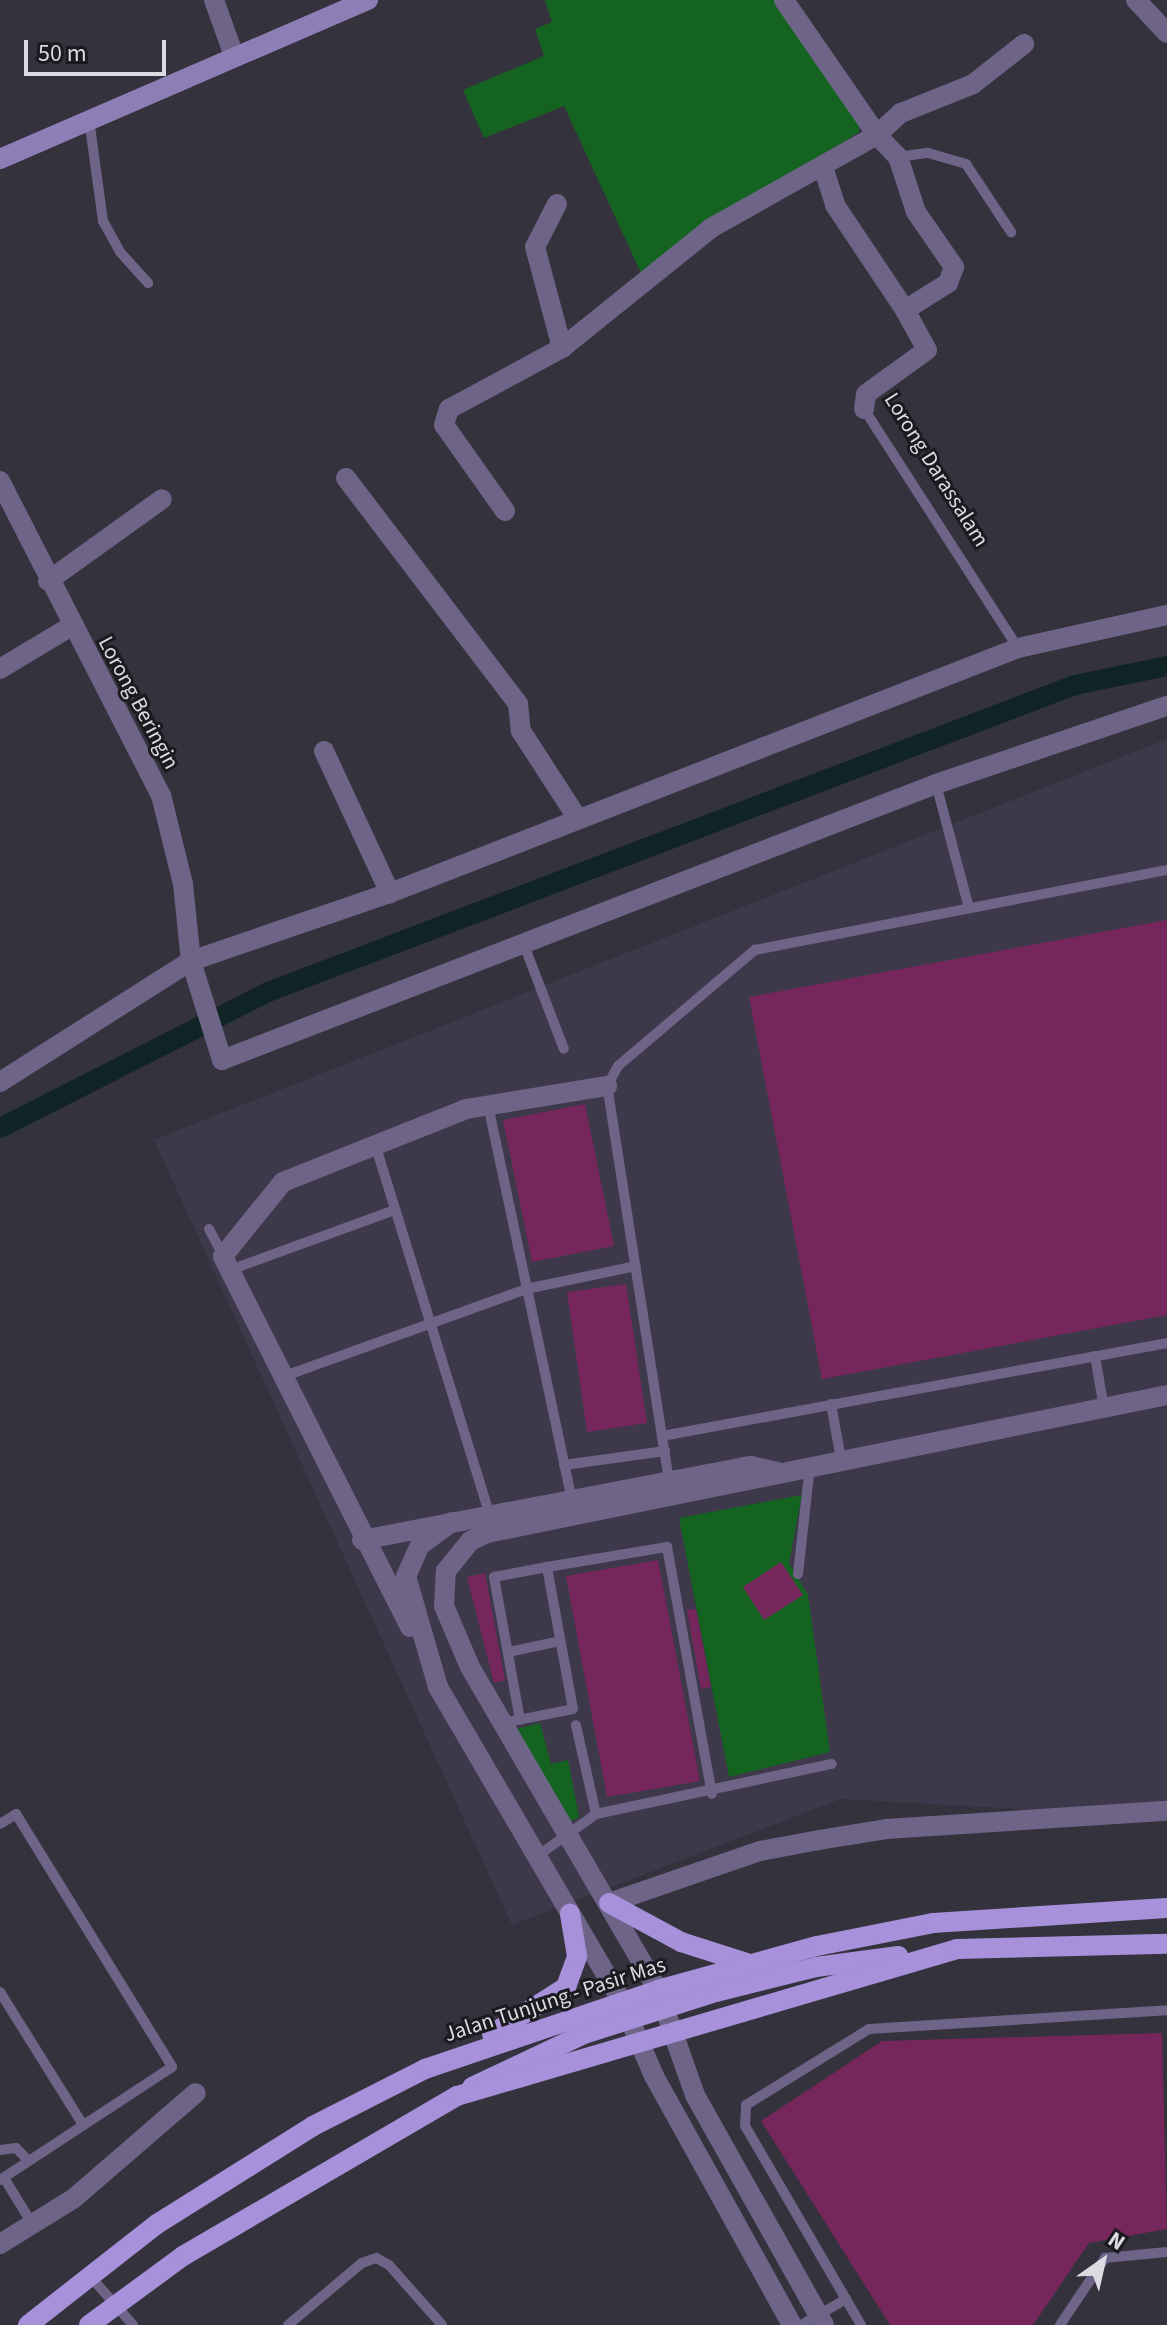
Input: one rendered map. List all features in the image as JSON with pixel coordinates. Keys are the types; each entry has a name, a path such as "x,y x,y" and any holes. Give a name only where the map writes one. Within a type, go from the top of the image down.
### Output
{"main road":[{"path":"0,159 89,117 368,0"},
{"path":"609,1903 681,1942 747,1963"},
{"name":"Jalan Tunjung - Pasir Mas","path":"28,2325 89,2274 313,2126 425,2069 626,2012 658,1990 747,1963 933,1923 1167,1908"},
{"path":"425,2069 533,2013 566,1987 577,1956 570,1914"},
{"path":"89,2325 183,2256 506,2067 626,2012 666,2010 816,1967 957,1949 1167,1944"},
{"path":"457,2096 957,1949"}],"street":[{"path":"214,0 234,56"},
{"path":"784,0 877,135 898,157 916,212 954,267 948,283 905,310 835,205 823,167"},
{"path":"1136,0 1167,33"},
{"path":"505,511 459,451 445,416 461,398 562,348 711,228 877,135 901,113 973,84 1024,44"},
{"path":"557,204 535,247 562,348"},
{"name":"Lorong Darassalam","path":"864,409 866,394 927,350 905,310"},
{"path":"346,478 518,704 521,731 578,819"},
{"name":"Lorong Beringin","path":"0,481 70,627 164,805 183,884 191,961 222,1060 524,945"},
{"path":"48,581 162,499"},
{"path":"0,1082 191,961 390,893 1018,648 1167,615"},
{"path":"0,669 70,627"},
{"path":"524,945 936,784 1167,706"},
{"path":"324,751 390,893"},
{"path":"421,1640 400,1614 226,1263 283,1182 375,1142 488,1105 607,1086"},
{"path":"814,2322 701,2106 658,1990 568,1832 512,1721 470,1667 444,1606 446,1571 470,1541 760,1482 778,1472 810,1465 1167,1395"},
{"path":"362,1540 751,1466 778,1472"},
{"path":"452,1522 420,1545 406,1576 421,1640 459,1730 626,2012 792,2325"},
{"path":"609,1903 760,1851 819,1840 886,1829 1167,1811"},
{"path":"0,2243 33,2225 196,2093"}],"lane":[{"path":"89,117 103,221 120,252 148,283"},
{"path":"898,157 928,153 966,164 1011,232"},
{"name":"Lorong Darassalam","path":"864,409 1018,648"},
{"path":"936,784 969,908"},
{"path":"669,1481 607,1086 638,1044 746,955 1167,870"},
{"path":"524,945 564,1049"},
{"path":"488,1105 572,1499"},
{"path":"375,1142 428,1323 490,1515"},
{"path":"209,1229 226,1263 395,1210"},
{"path":"282,1377 526,1289 636,1266"},
{"path":"662,1436 1167,1343"},
{"path":"1095,1356 1104,1408"},
{"path":"831,1404 841,1459"},
{"path":"564,1465 665,1451"},
{"path":"798,1574 810,1465"},
{"path":"547,1567 573,1709 512,1721 508,1652 494,1577 547,1567 667,1547 712,1794"},
{"path":"508,1652 560,1641"},
{"path":"576,1725 596,1814"},
{"path":"536,1857 596,1814 712,1794 832,1764"},
{"path":"0,1824 16,1814 172,2067 2,2179 33,2225"},
{"path":"0,1992 83,2125"},
{"path":"861,2325 745,2126 746,2105 869,2029 1167,2010"},
{"path":"0,2150 16,2148 29,2161"},
{"path":"1060,2325 1105,2258 1167,2252"},
{"path":"288,2325 362,2263 376,2258 442,2325"},
{"path":"89,2274 133,2325"},
{"path":"814,2322 846,2299"}],"shaded area":[{"path":"1167,739 1167,1817 841,1799 512,1925 154,1140"}],"green space":[{"path":"545,0 778,0 860,122 859,132 641,273 564,106 484,138 463,90 544,56 535,29 552,22"},
{"path":"802,1495 789,1563 808,1595 830,1752 729,1777 679,1518"},
{"path":"540,1723 551,1764 568,1760 579,1817 567,1824 512,1730"}],"building":[{"path":"1167,920 1167,1315 822,1379 749,997"},
{"path":"585,1104 614,1246 532,1262 503,1120"},
{"path":"626,1284 647,1423 587,1432 567,1292"},
{"path":"658,1560 700,1781 607,1797 566,1576"},
{"path":"781,1562 803,1595 764,1620 743,1587"},
{"path":"485,1573 505,1680 494,1683 467,1577"},
{"path":"696,1609 711,1687 701,1689 687,1610"},
{"path":"1162,2033 1167,2229 1089,2243 1033,2325 890,2325 761,2121 882,2041"}],"waterway":[{"path":"0,1128 268,992 1075,685 1167,666"}]}
